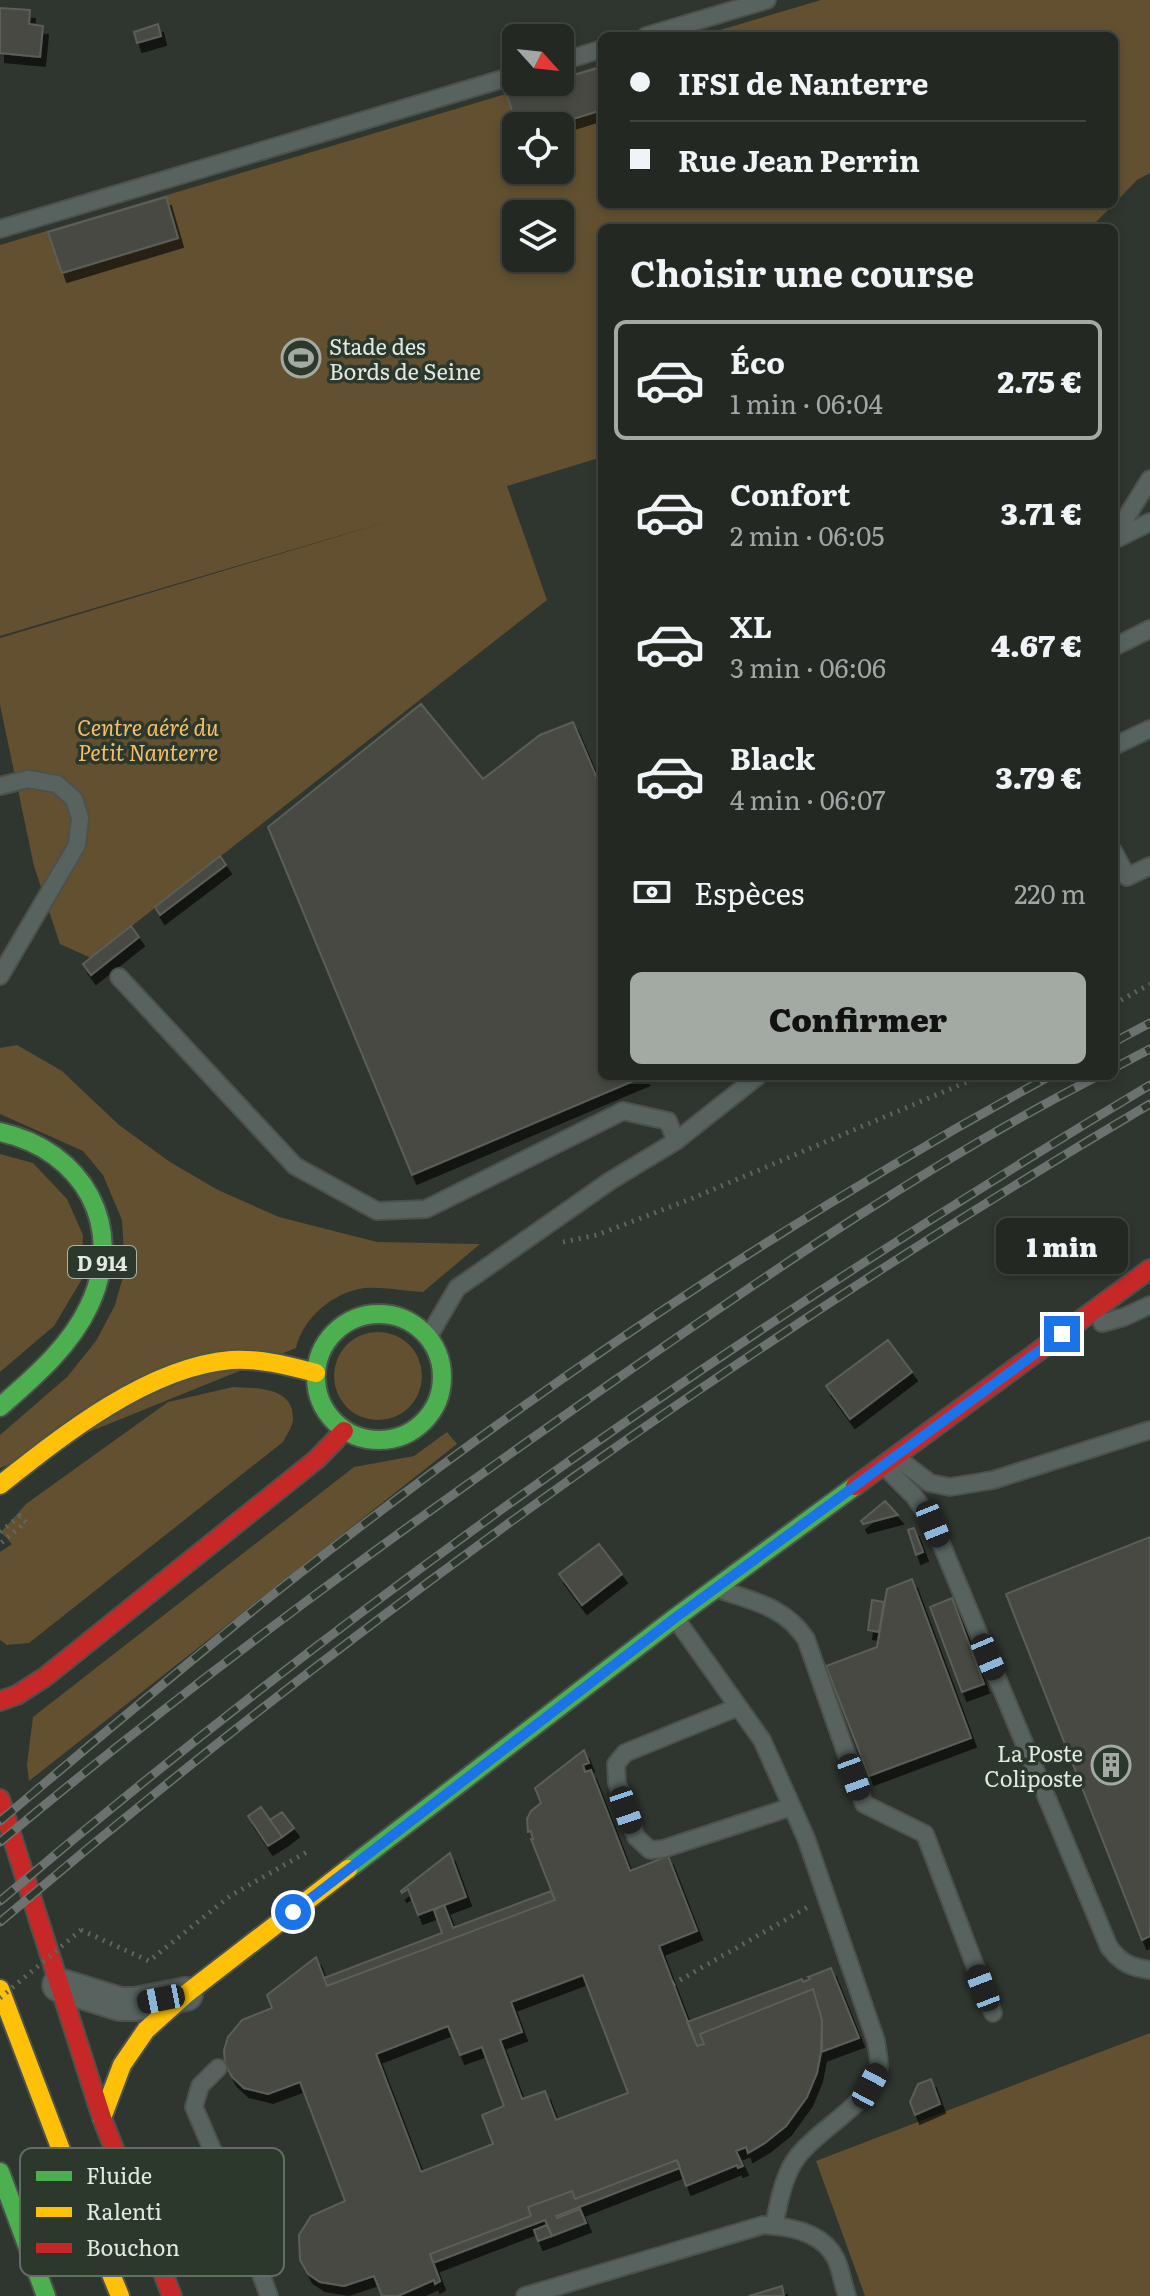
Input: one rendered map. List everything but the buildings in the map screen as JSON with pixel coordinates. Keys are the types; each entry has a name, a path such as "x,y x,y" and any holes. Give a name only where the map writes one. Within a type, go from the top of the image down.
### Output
{"main road":[{"name":"D 914","path":"0,1132 43,1146 78,1177 99,1220 103,1248 100,1274 90,1304 69,1339 38,1374 0,1407"},
{"path":"102,2118 122,2065 146,2030 186,1994 675,1618 1150,1269"},
{"path":"371,1314 392,1315 412,1322 429,1336 440,1356 443,1378 439,1401 427,1420 409,1434 387,1441 365,1440 344,1431 332,1420 322,1406 316,1373 321,1352 333,1334 350,1321 371,1314"},
{"path":"7,1480 117,1402 194,1367 228,1360 256,1361 316,1373"},
{"path":"0,1701 17,1695 45,1677 317,1459 344,1431"},
{"path":"0,1799 114,2148"},
{"path":"0,1989 62,2148"},
{"path":"0,2172 20,2226"},
{"path":"39,2276 46,2296"},
{"path":"112,2276 120,2296"},
{"path":"163,2276 171,2296"}],"street":[{"path":"59,1985 120,2004 186,1994"}],"lane":[{"path":"659,32 767,0"},
{"path":"574,58 598,50"},
{"path":"0,229 502,79"},
{"path":"1118,531 1150,479"},
{"path":"1118,536 1150,522"},
{"path":"1118,645 1150,629"},
{"path":"1118,744 1150,729"},
{"path":"0,786 28,779 57,784 74,799 80,818 77,845 0,976"},
{"path":"1121,879 1150,866"},
{"path":"119,977 295,1166 377,1211 426,1209 623,1111 668,1121 676,1141"},
{"path":"429,1336 457,1288 610,1181 676,1141 753,1080"},
{"path":"1062,1334 1124,1317 1150,1305"},
{"path":"890,1461 930,1483 950,1487 993,1480 1150,1430"},
{"path":"890,1461 933,1524 1109,1947 1119,1960 1130,1967 1150,1970"},
{"path":"716,1588 783,1613 796,1623 806,1639 864,1804 925,1834 993,2013"},
{"path":"675,1618 762,1740 806,1838 876,2041 879,2069 870,2086 799,2153 791,2166 774,2225"},
{"path":"738,1707 625,1753 616,1764 617,1783 636,1837 650,1850 663,1849 791,1807"},
{"path":"212,2148 194,2107 200,2086 218,2068"},
{"path":"525,2296 763,2225 803,2232 820,2242 835,2257 847,2296"},
{"path":"262,2276 269,2296"}],"path":[{"path":"1118,1002 1150,984"},
{"path":"517,1245 597,1235 693,1198 972,1080"},
{"path":"0,1532 20,1516 26,1522 0,1544"},
{"path":"0,1998 81,1930 149,1961 230,1896"},
{"path":"673,1984 826,1897"}],"green space":[{"path":"821,0 1150,0 1150,173 1137,180 1118,200 1118,32 713,32"},
{"name":"Stade des Bords de Seine","path":"598,66 598,208 1110,208 1094,224 598,224 598,458 507,486 547,600 91,958 60,944 34,866 0,705 0,638 396,519 0,636 0,245 502,95 574,96 574,74"},
{"path":"17,1045 62,1071 119,1125 170,1162 218,1190 279,1217 377,1242 480,1244 423,1292 353,1290 331,1301 312,1317 296,1348 0,1468 0,1435 67,1377 96,1341 115,1305 125,1270 122,1220 103,1175 83,1151 0,1114 0,1048"},
{"path":"0,1154 33,1163 67,1199 83,1235 82,1279 54,1326 0,1372"},
{"path":"378,1332 395,1336 409,1345 418,1359 422,1376 418,1393 409,1407 395,1416 378,1420 361,1416 347,1407 338,1393 334,1376 338,1359 347,1345 361,1336"},
{"path":"233,1387 272,1391 287,1400 293,1419 283,1442 29,1643 7,1645 0,1640 0,1552 12,1544 1,1532 26,1504 168,1402"},
{"path":"447,1432 457,1444 29,1781 27,1765 33,1717 354,1467 414,1456"},
{"path":"1150,2033 1150,2296 865,2296 816,2161"}],"railway":[{"path":"1118,1040 1150,1023"},
{"path":"1118,1066 1150,1049"},
{"path":"0,1821 290,1581 472,1443 755,1250 950,1132 1043,1080"},
{"path":"0,1842 149,1721 302,1605 614,1381 911,1182 1091,1080"},
{"path":"0,1901 274,1679 558,1469 850,1271 1150,1085"},
{"path":"0,1922 274,1699 558,1488 850,1290 1150,1104"}],"traffic: fast":[{"path":"0,1132 29,1141 75,1174 90,1196 99,1221 103,1248 99,1277 89,1306 72,1335 50,1361 0,1407"},
{"path":"379,1314 403,1319 424,1332 437,1353 442,1377 437,1401 424,1422 403,1435 379,1440 355,1435 334,1422 321,1401 316,1377 321,1353 334,1332 355,1319 379,1314"},
{"path":"348,1869 675,1618 855,1486"},
{"path":"0,2172 20,2226"},
{"path":"39,2276 46,2296"}],"traffic: slow":[{"path":"0,1485 108,1406 169,1375 200,1365 231,1360 274,1363 316,1373"},
{"path":"102,2118 122,2065 146,2030 186,1994 348,1869"},
{"path":"0,1989 60,2148"},
{"path":"112,2276 120,2296"}],"traffic: jam":[{"path":"855,1486 1150,1269"},
{"path":"0,1701 17,1695 45,1677 317,1459 344,1431"},
{"path":"0,1799 114,2148"},
{"path":"164,2276 172,2296"}],"place":[{"name":"Stade des Bords de Seine","path":"301,358"},
{"name":"La Poste Coliposte","path":"1111,1765"}],"route":[{"path":"293,1912 675,1618 1062,1334"}],"park label":[{"name":"Centre aéré du Petit Nanterre","path":"148,738"}]}
